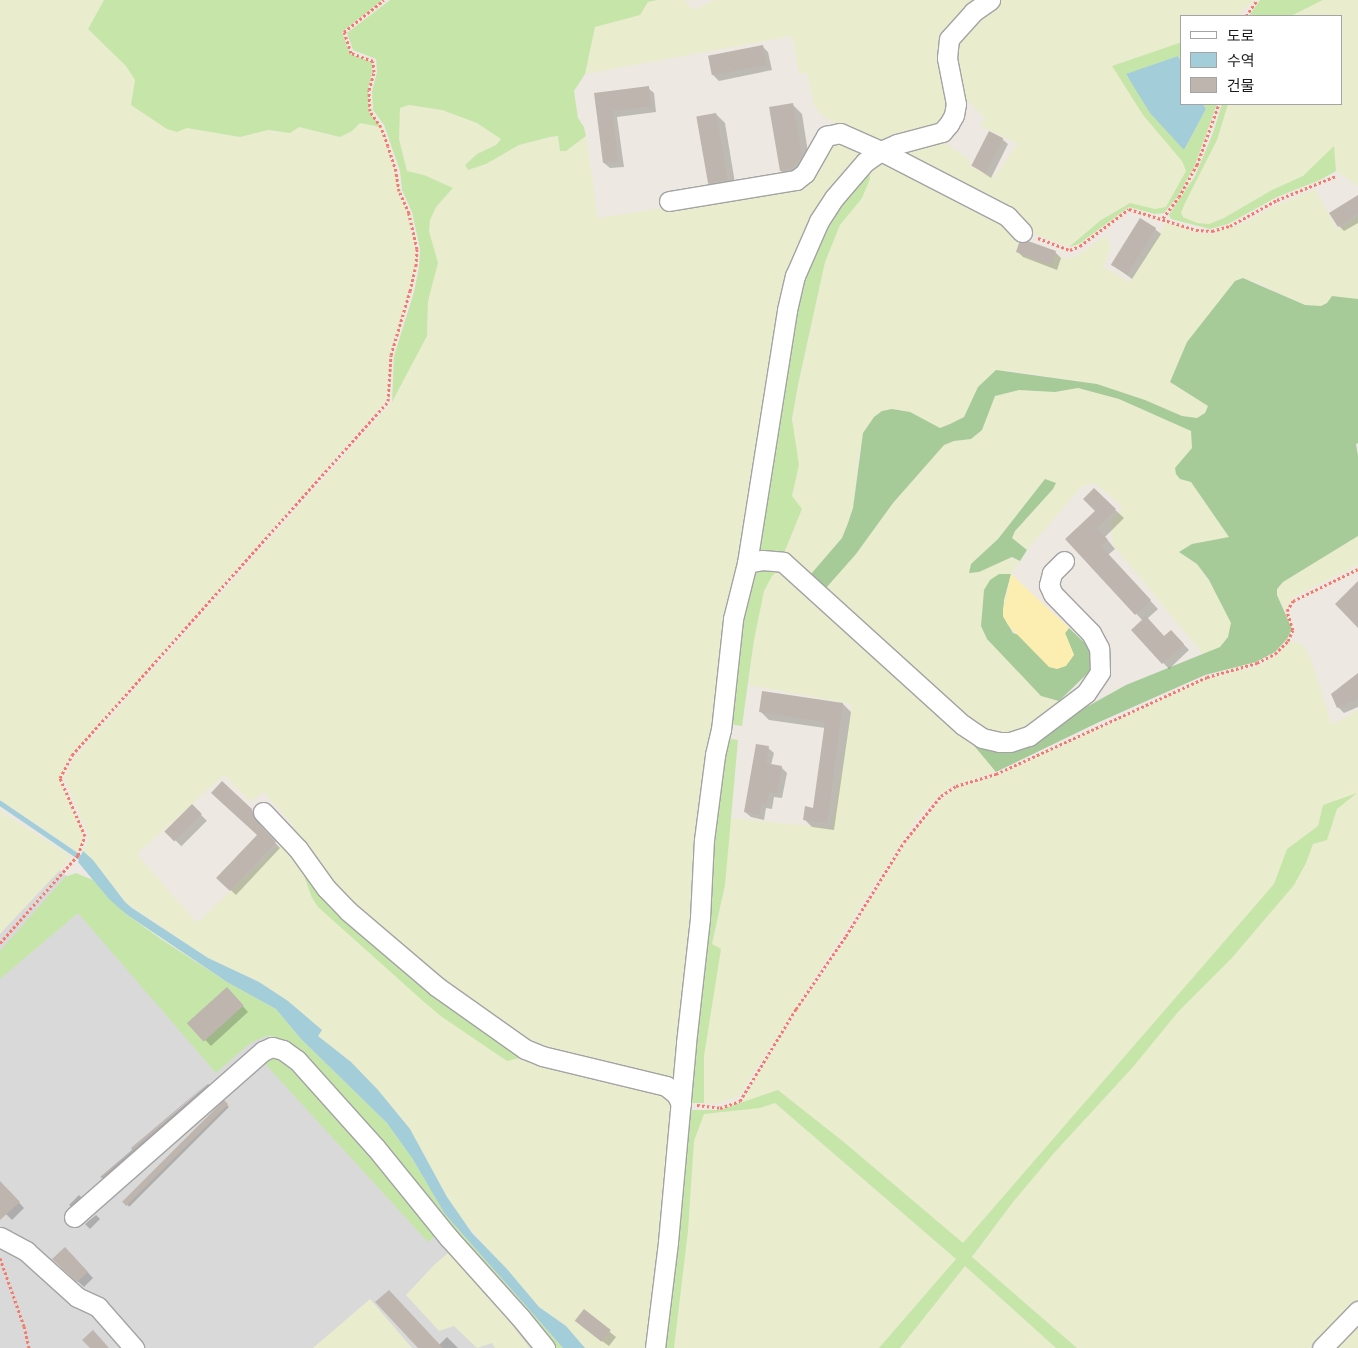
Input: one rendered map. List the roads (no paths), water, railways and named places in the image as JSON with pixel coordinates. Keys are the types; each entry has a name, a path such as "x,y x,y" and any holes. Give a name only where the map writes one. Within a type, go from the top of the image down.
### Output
{"street":[{"path":"655,1348 668,1242 700,918 704,840 715,755 721,730 733,619 747,563 787,310 795,276 819,221 834,198 865,162 881,151 942,132 949,124 954,115 956,104 947,58 949,38 973,12 990,0"},
{"path":"669,201 796,180 805,173 826,136 840,133 881,151 1007,216 1022,232"},
{"path":"747,563 762,560 783,562 963,725 982,738 1004,742 1028,736 1086,693 1100,672 1099,648 1091,633 1053,594 1049,585 1052,573 1064,560"},
{"path":"263,812 298,850 326,888 348,911 436,986 525,1048 542,1056 666,1086 676,1094 681,1104"},
{"path":"74,1217 263,1051 272,1047 283,1050 297,1060 376,1148 449,1238 520,1317 545,1348"},
{"path":"0,1238 26,1252 77,1297 98,1308 134,1348"},
{"path":"1322,1348 1358,1311"}],"water":[{"path":"1178,56 1180,60 1180,105 1204,105 1206,109 1184,150 1150,113 1126,74"},
{"path":"83,851 93,860 125,902 132,908 208,958 259,982 288,1001 322,1030 318,1036 351,1062 378,1090 410,1129 447,1197 472,1233 507,1269 539,1307 566,1326 585,1348 563,1348 445,1214 412,1158 387,1123 301,1039 276,1009 227,982 126,914 109,899 78,862"}],"waterway":[{"path":"0,803 84,860"}]}
